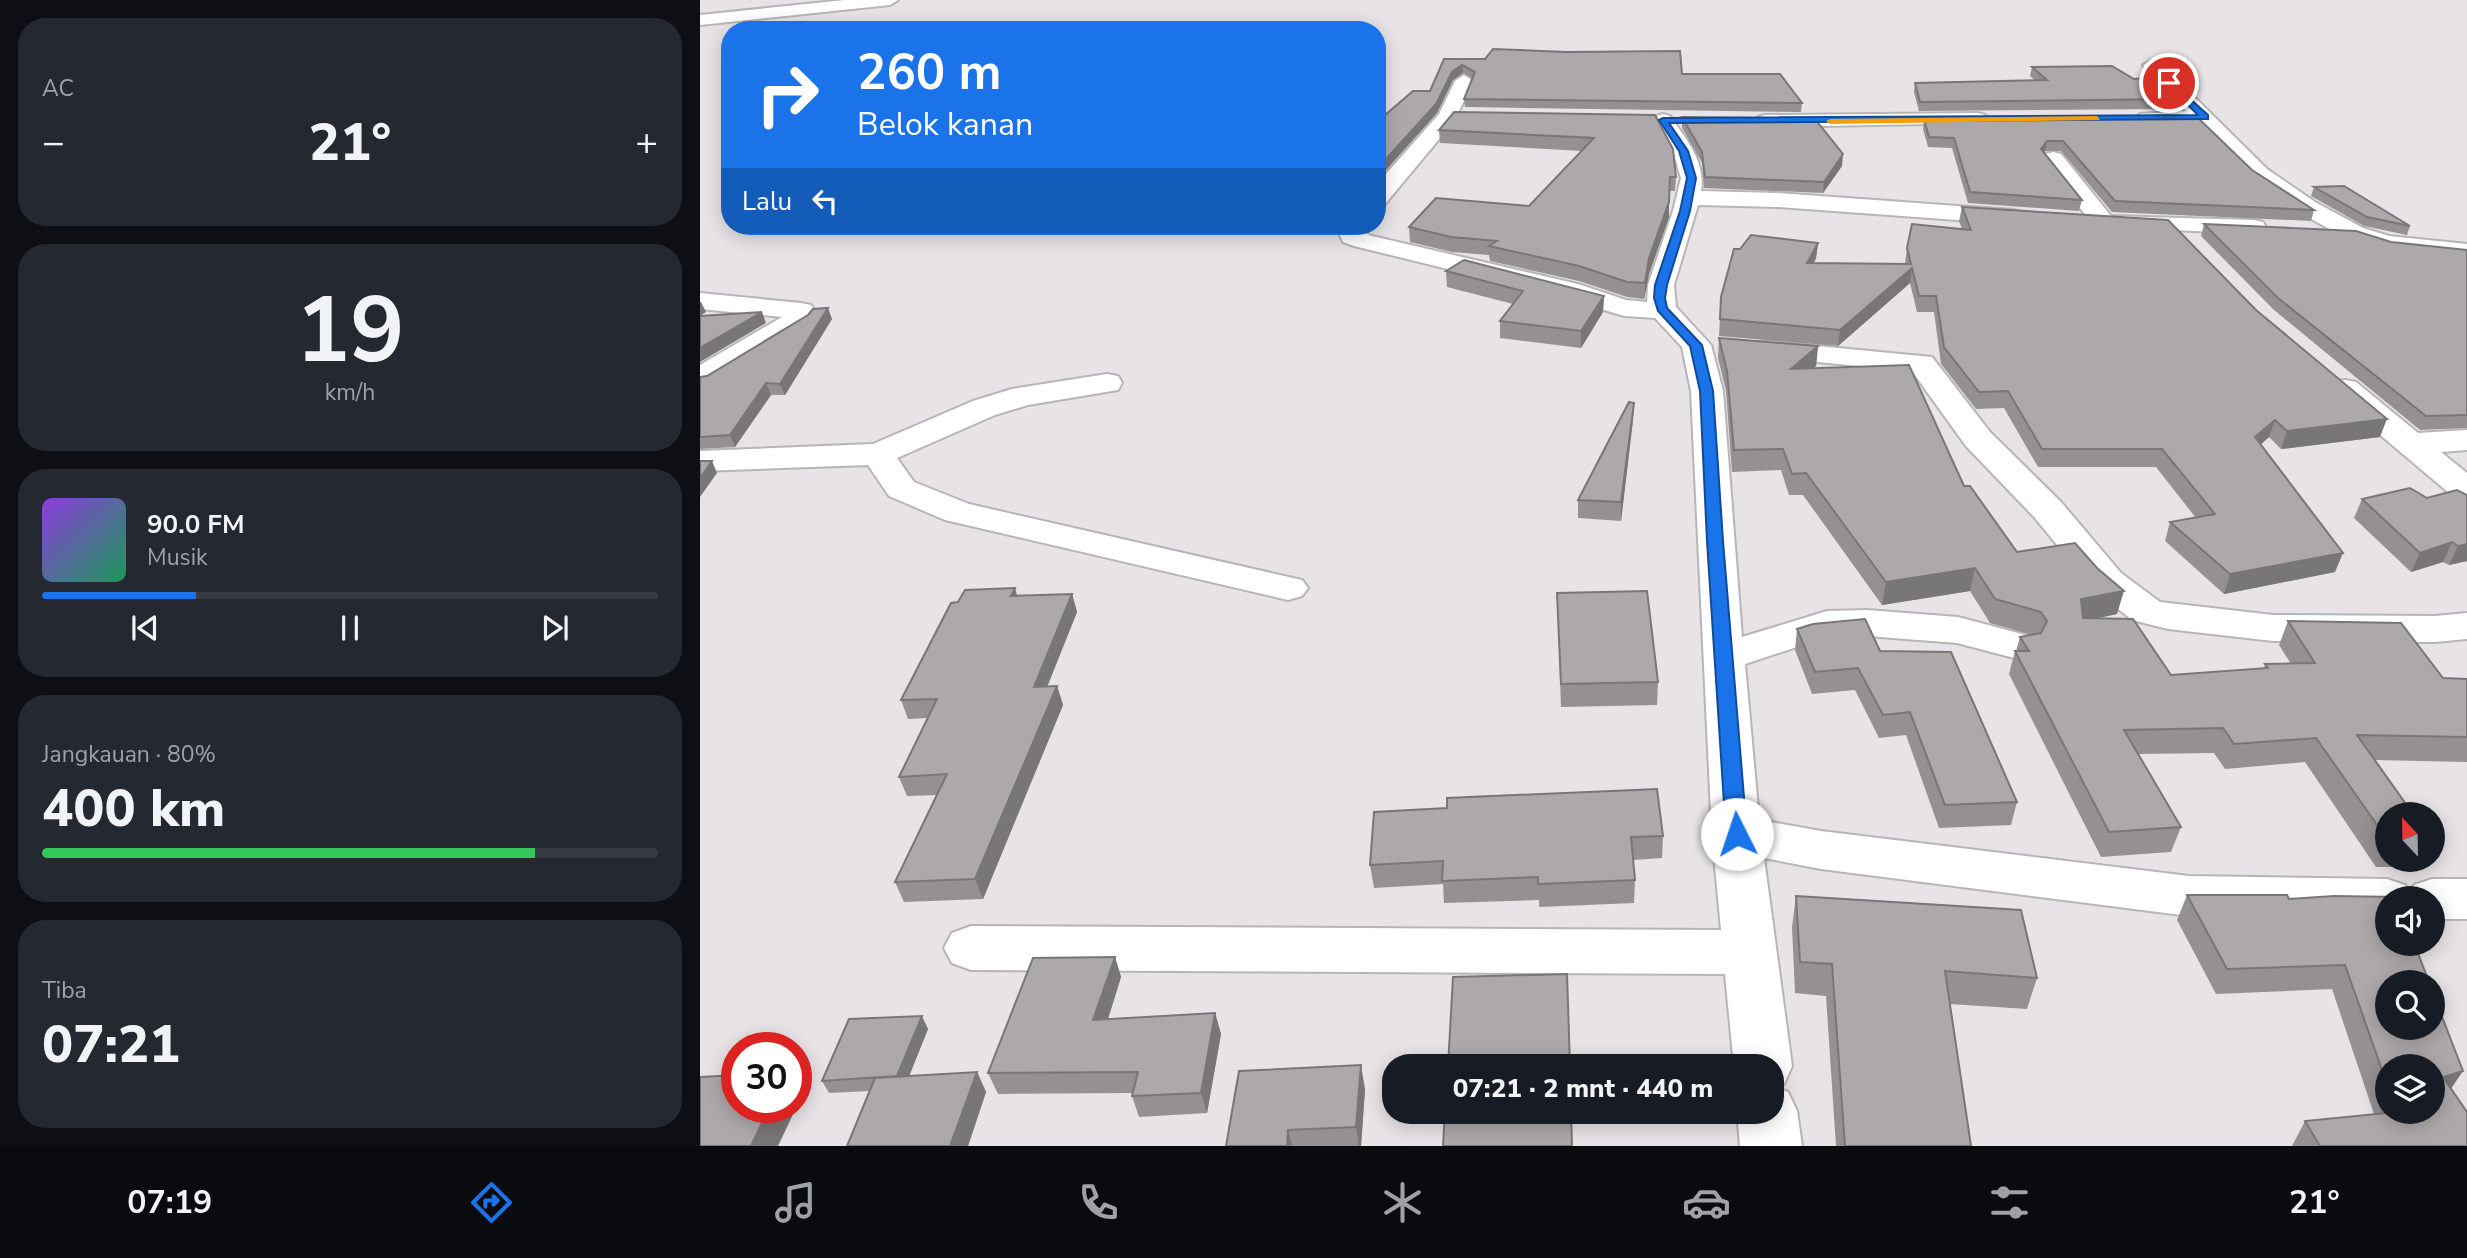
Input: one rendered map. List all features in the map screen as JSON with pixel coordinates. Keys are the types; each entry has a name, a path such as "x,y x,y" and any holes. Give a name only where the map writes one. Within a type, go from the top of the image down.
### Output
{"street":[{"path":"700,20 890,0"},
{"path":"2152,65 2259,174 2307,207 2354,233 2387,243 2467,252"},
{"path":"1386,188 1448,116 1464,80"},
{"path":"1448,116 1474,116"},
{"path":"2123,118 2205,117"},
{"path":"1741,121 2001,119"},
{"path":"1663,120 1681,146 1690,168 1689,198 1661,285 1662,309 1696,345 1703,366 1710,421 1723,657 1737,834 1762,1054"},
{"path":"2053,159 2103,221"},
{"path":"1689,198 1777,200 2038,218"},
{"path":"2077,220 2275,228"},
{"path":"2170,223 2194,249"},
{"path":"2302,230 2354,233"},
{"path":"1351,235 1363,241 1578,292 1619,308 1644,311 1662,309"},
{"path":"700,302 801,311 803,314 801,318 700,378"},
{"path":"1696,345 1921,363 1978,439 2048,510 2107,580 2146,611 2168,617 2273,628 2435,629 2467,626"},
{"path":"2320,368 2467,491"},
{"path":"700,461 878,454 984,408 1023,396 1107,383"},
{"path":"2410,444 2467,440"},
{"path":"878,454 901,489 958,512 1288,588"},
{"path":"1723,657 1826,624 1867,623 1958,630 2018,646"},
{"path":"1737,834 1821,850 2189,896 2375,899"},
{"path":"2445,899 2467,899"},
{"path":"971,948 1751,952"},
{"path":"1768,1124 1771,1146"}],"building":[{"path":"1493,49 1566,52 1680,51 1682,74 1780,74 1802,103 1464,99 1475,72 1462,65 1452,72 1436,104 1386,159 1386,114 1413,91 1430,91 1444,59 1485,59"},
{"path":"2112,66 2134,79 2146,78 2174,99 1920,102 1915,83 2047,80 2032,67"},
{"path":"1454,112 1655,115 1673,149 1676,177 1670,177 1669,202 1649,258 1645,283 1627,282 1579,266 1489,246 1497,241 1451,237 1409,227 1436,198 1529,206 1594,138 1439,130"},
{"path":"2196,116 2252,170 2314,210 2115,201 2063,141 2047,141 2041,149 2082,200 1970,192 1954,138 1929,137 1924,119"},
{"path":"1682,117 1815,119 1843,154 1824,182 1705,177 1702,152"},
{"path":"2344,186 2410,226 2367,217 2314,187"},
{"path":"1962,207 2168,220 2256,310 2387,419 2287,431 2275,420 2255,437 2343,553 2230,574 2170,522 2215,514 2162,449 2042,449 2008,391 1979,392 1944,347 1936,296 1919,296 1912,268 1840,330 1720,319 1721,297 1734,249 1740,249 1751,235 1818,243 1807,263 1911,264 1907,248 1912,224 1971,230"},
{"path":"2204,224 2356,231 2391,242 2467,250 2467,415 2426,416 2278,298"},
{"path":"1464,260 1604,296 1581,331 1500,321 1523,291 1446,271"},
{"path":"828,308 780,384 766,383 730,435 700,437 700,377 707,376 808,315 813,309"},
{"path":"762,312 700,348 700,316"},
{"path":"1719,338 1818,346 1791,369 1909,365 1964,486 1970,486 2017,552 2075,543 2097,568 2124,591 2081,599 2083,618 2133,619 2171,675 2268,668 2265,664 2315,663 2288,621 2401,623 2443,678 2467,679 2467,737 2357,735 2404,802 2375,802 2375,822 2316,738 2234,744 2223,728 2124,730 2181,827 2109,832 2015,651 2029,651 2020,637 2041,633 2047,621 2041,612 1995,599 1975,568 1886,582 1806,473 1792,474 1783,449 1734,450 1727,371"},
{"path":"1629,402 1634,403 1621,502 1578,500"},
{"path":"700,461 712,461 700,478"},
{"path":"2410,488 2427,498 2457,490 2467,495 2467,544 2458,546 2452,542 2420,553 2362,499"},
{"path":"1015,588 1011,596 1072,594 1034,687 1057,686 975,879 895,882 947,774 899,777 937,699 901,700 951,603 958,602 965,590"},
{"path":"1647,591 1658,682 1561,684 1557,593"},
{"path":"1865,619 1880,651 1951,652 2017,802 1945,805 1910,712 1883,715 1858,668 1815,672 1797,629 1813,624"},
{"path":"1657,789 1663,836 1631,837 1635,880 1538,884 1538,877 1442,881 1443,861 1370,865 1374,812 1447,808 1447,798"},
{"path":"2187,895 2287,895 2289,899 2375,897 2375,956 2419,956 2424,970 2375,970 2375,1040 2445,1040 2445,1025 2463,1071 2445,1076 2445,1054 2376,1054 2345,965 2227,969"},
{"path":"1796,896 2021,910 2037,978 1945,971 1971,1146 1845,1146 1832,964 1800,962"},
{"path":"1115,957 1093,1020 1215,1013 1201,1093 1132,1096 1138,1072 988,1073 1033,958"},
{"path":"1567,974 1570,1054 1449,1054 1453,977"},
{"path":"922,1016 897,1076 822,1081 849,1019"},
{"path":"1361,1065 1356,1127 1288,1130 1287,1146 1226,1146 1239,1071"},
{"path":"977,1072 950,1146 847,1146 875,1078"},
{"path":"721,1076 721,1123 762,1123 751,1146 700,1146 700,1077"},
{"path":"2445,1080 2467,1112 2467,1146 2320,1146 2305,1121 2375,1114 2375,1124 2445,1124"},
{"path":"1444,1124 1571,1124 1572,1146 1443,1146"}],"slow traffic":[{"path":"1830,121 2097,118"}],"route":[{"path":"1737,834 1715,541 1707,391 1696,345 1662,309 1660,298 1661,285 1689,198 1692,178 1684,151 1663,120 2205,117 2169,83"}]}
